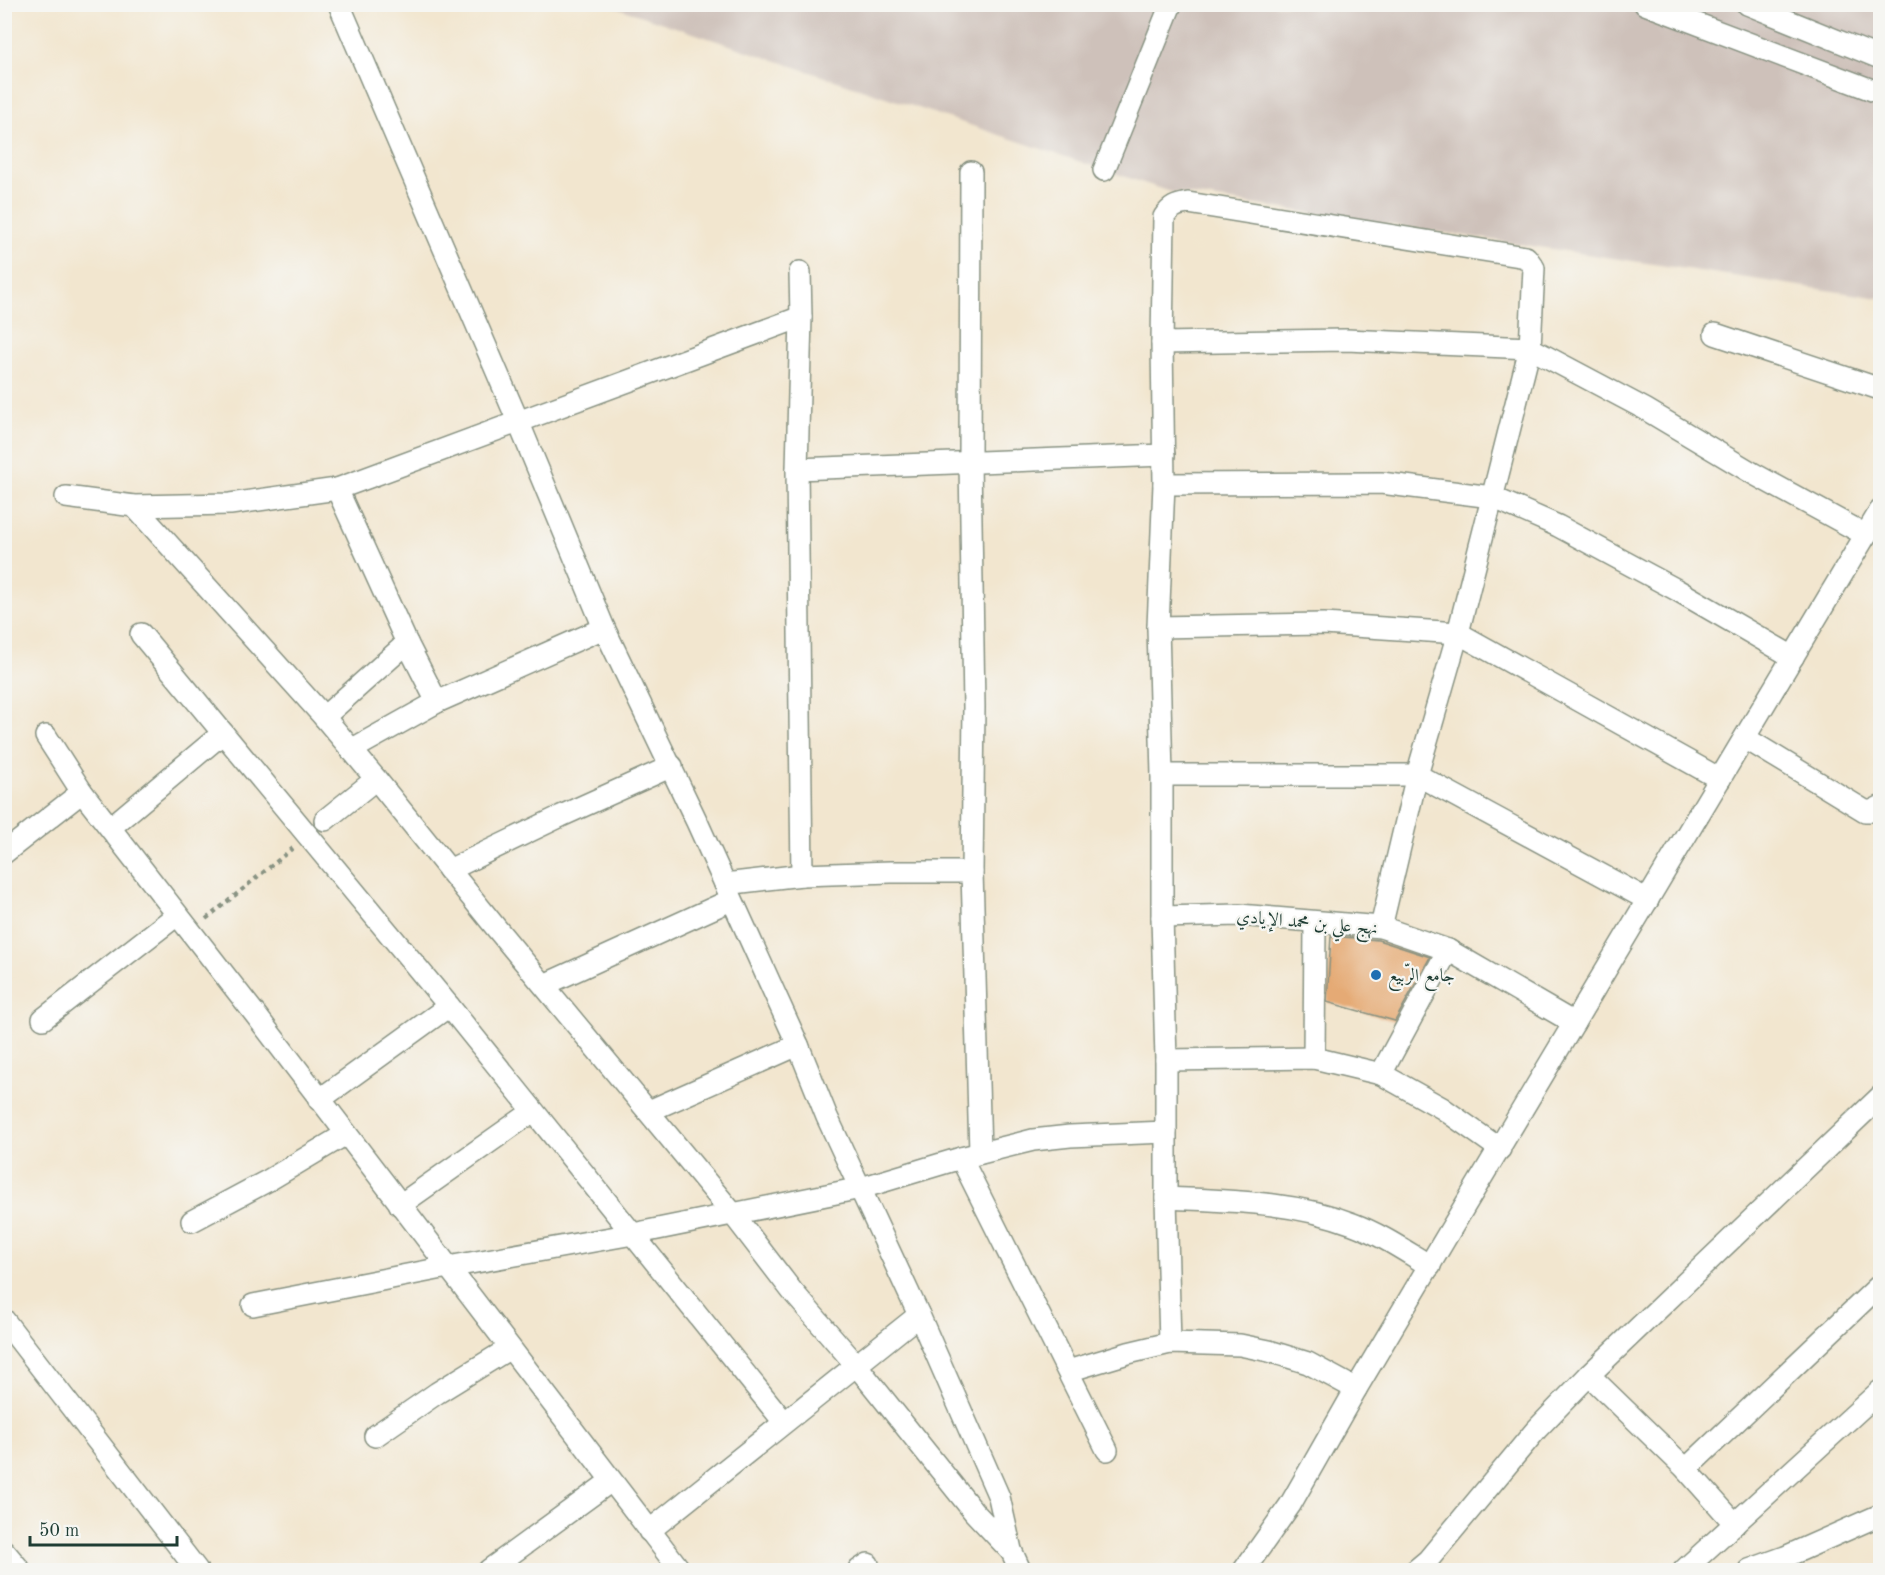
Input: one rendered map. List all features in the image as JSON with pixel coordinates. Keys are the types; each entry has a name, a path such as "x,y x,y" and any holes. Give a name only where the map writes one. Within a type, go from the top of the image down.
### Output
{"street":[{"path":"339,4 604,628 672,766 798,1045 827,1117 919,1315 999,1497 1011,1550 1020,1570"},
{"path":"1104,170 1171,4"},
{"path":"1645,4 1881,93"},
{"path":"1747,4 1881,58"},
{"path":"971,172 970,461 974,707 971,1155 1068,1371 1107,1450"},
{"path":"1170,1343 1166,1198 1166,1060 1161,917 1162,775 1158,627 1164,484 1162,343 1164,217 1169,209 1177,204 1188,203 1526,257 1534,268 1530,348 1458,633 1417,775 1381,927"},
{"path":"800,272 797,468 802,875"},
{"path":"66,497 134,507 230,504 337,489 801,317"},
{"path":"1715,334 1881,389"},
{"path":"1162,343 1346,340 1530,348 1645,409 1754,474 1866,535"},
{"path":"797,468 1164,455"},
{"path":"1164,484 1380,483 1492,497 1558,526 1677,590 1793,657"},
{"path":"337,489 407,643 437,702"},
{"path":"134,507 324,717 733,1214 792,1291 857,1366 975,1512 1011,1550"},
{"path":"1244,1570 1290,1505 1356,1389 1881,511"},
{"path":"1158,627 1324,624 1458,633 1720,779"},
{"path":"351,750 437,702 604,628"},
{"path":"141,634 448,1006 784,1422"},
{"path":"324,717 407,643"},
{"path":"111,827 224,734"},
{"path":"46,736 82,792 680,1570"},
{"path":"1745,738 1865,811 1881,807"},
{"path":"449,870 672,766"},
{"path":"1162,775 1417,775 1648,900"},
{"path":"325,820 376,779"},
{"path":"4,853 82,792"},
{"path":"544,985 728,892 802,875 972,872"},
{"name":"نهج علي بن محمد الإيادي","path":"1161,917 1239,915 1381,927 1448,950 1574,1023"},
{"path":"1314,1058 1315,922"},
{"path":"43,1019 184,923"},
{"path":"1381,1074 1448,950"},
{"path":"319,1100 448,1006"},
{"path":"649,1111 798,1045"},
{"path":"1166,1060 1314,1058 1381,1074 1442,1108 1500,1149"},
{"path":"1427,1567 1536,1430 1589,1375 1881,1097"},
{"path":"400,1205 532,1112"},
{"path":"253,1305 633,1234 861,1188 971,1155 1033,1140 1166,1132"},
{"path":"192,1221 270,1180 346,1134"},
{"path":"1166,1198 1270,1203 1323,1215 1352,1223 1369,1231 1430,1266"},
{"path":"1686,1469 1881,1285"},
{"path":"649,1531 919,1315"},
{"path":"4,1320 14,1348 44,1370 197,1570"},
{"path":"1068,1371 1170,1343 1240,1345 1269,1351 1308,1364 1356,1389"},
{"path":"375,1436 437,1393 510,1348"},
{"path":"1589,1375 1686,1469 1735,1524"},
{"path":"1684,1570 1881,1391"},
{"path":"489,1570 611,1481"},
{"path":"1749,1570 1785,1557 1881,1515"},
{"path":"4,1551 20,1570"}],"path":[{"path":"184,923 308,836"}],"shaded area":[{"path":"609,5 1880,5 1880,298 1171,192"}],"building":[{"name":"جامع الرّبيع","path":"1331,936 1378,940 1430,957 1395,1021 1327,1002"}],"place":[{"name":"جامع الرّبيع","path":"1376,975"}]}
